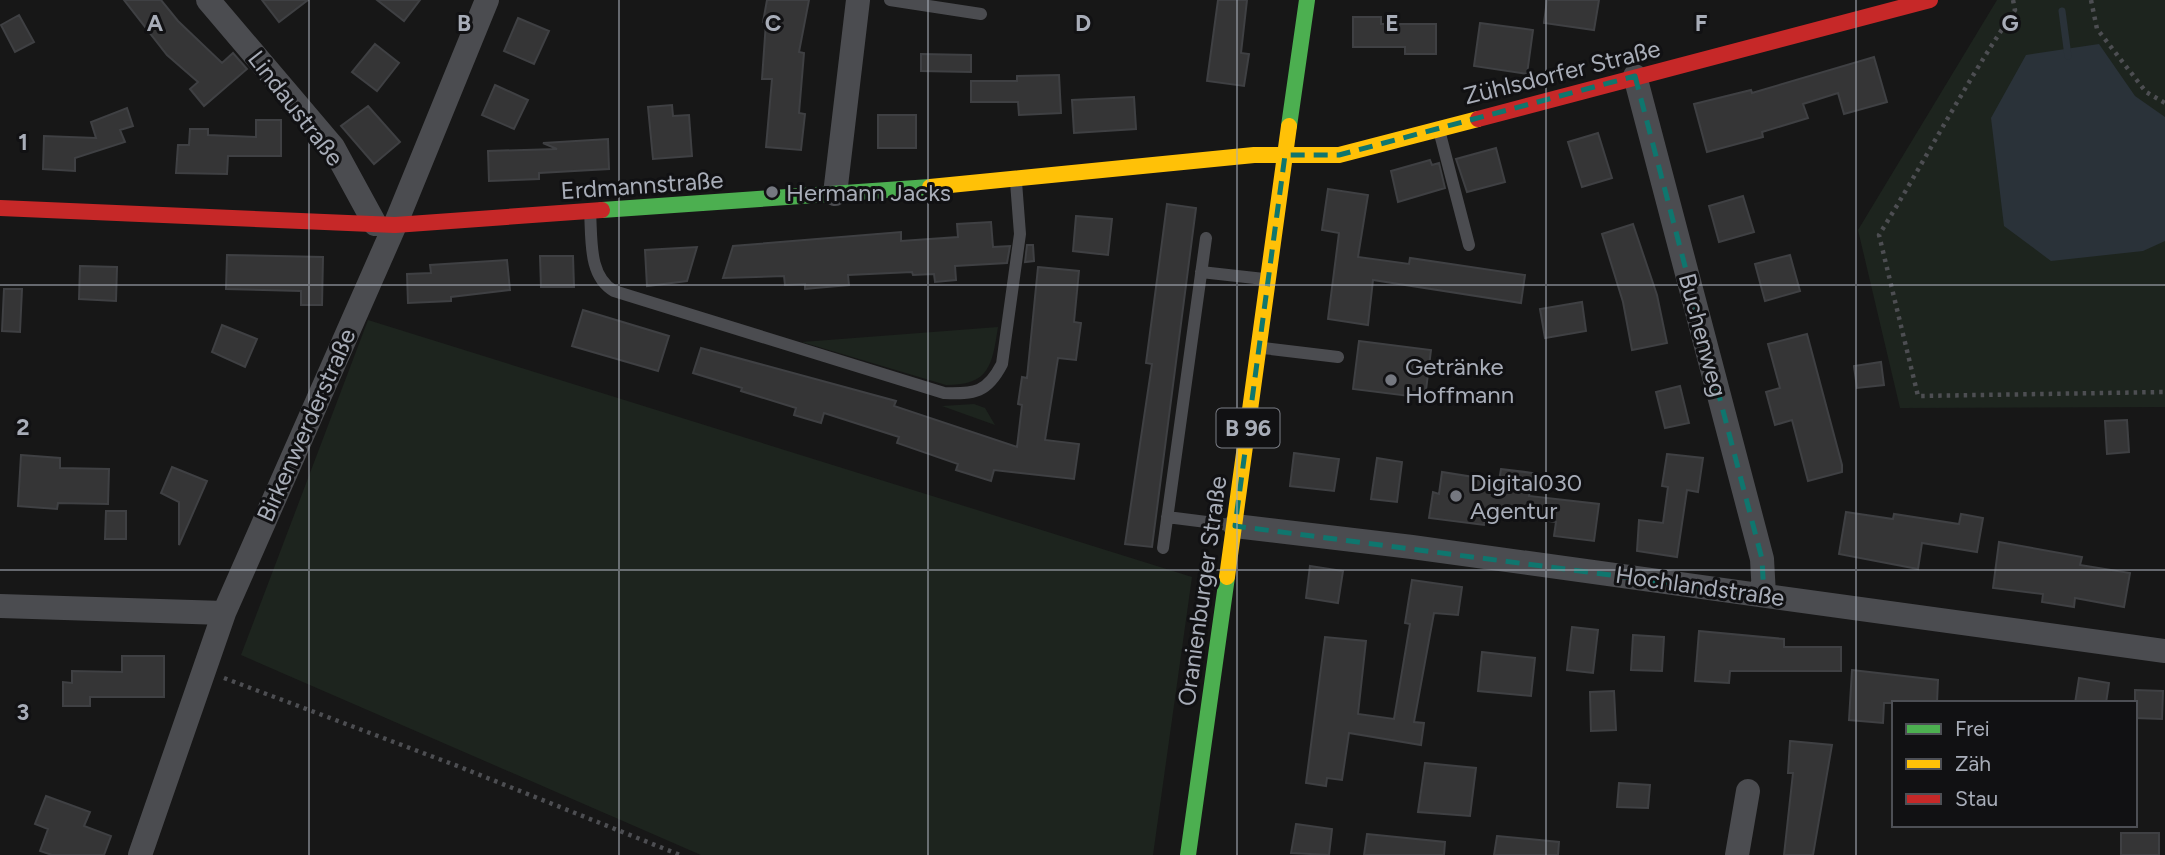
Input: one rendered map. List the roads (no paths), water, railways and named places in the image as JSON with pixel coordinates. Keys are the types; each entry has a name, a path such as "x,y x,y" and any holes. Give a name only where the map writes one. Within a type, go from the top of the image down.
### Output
{"street":[{"name":"Lindaustraße","path":"208,0 333,147 385,224"},
{"name":"Birkenwerderstraße","path":"140,855 224,612 385,224 487,0"},
{"path":"835,194 858,0"},
{"name":"Oranienburger Straße","path":"1188,855 1307,0"},
{"name":"Zühlsdorfer Straße","path":"1285,155 1339,155 1930,0"},
{"name":"Buchenweg","path":"1635,76 1762,559 1764,595"},
{"name":"Erdmannstraße","path":"0,208 385,224 1016,181 1254,155 1285,155"},
{"name":"Hochlandstraße","path":"1235,526 1412,547 2165,651"},
{"path":"0,606 224,612"},
{"path":"1737,855 1748,791"}],"lane":[{"path":"890,0 981,13"},
{"path":"1438,127 1469,245"},
{"path":"590,211 596,273 603,285 614,291 944,393 961,394 978,391 992,383 1002,364 1020,234 1016,181"},
{"path":"1164,548 1206,239"},
{"path":"1201,272 1268,279"},
{"path":"1259,348 1338,358"},
{"path":"1167,517 1235,526"}],"waterway":[{"path":"2062,11 2068,56"}],"place":[{"name":"Hermann Jacks","path":"772,192"},
{"name":"Getränke Hoffmann","path":"1391,380"},
{"name":"Digital030 Agentur","path":"1456,496"}]}
